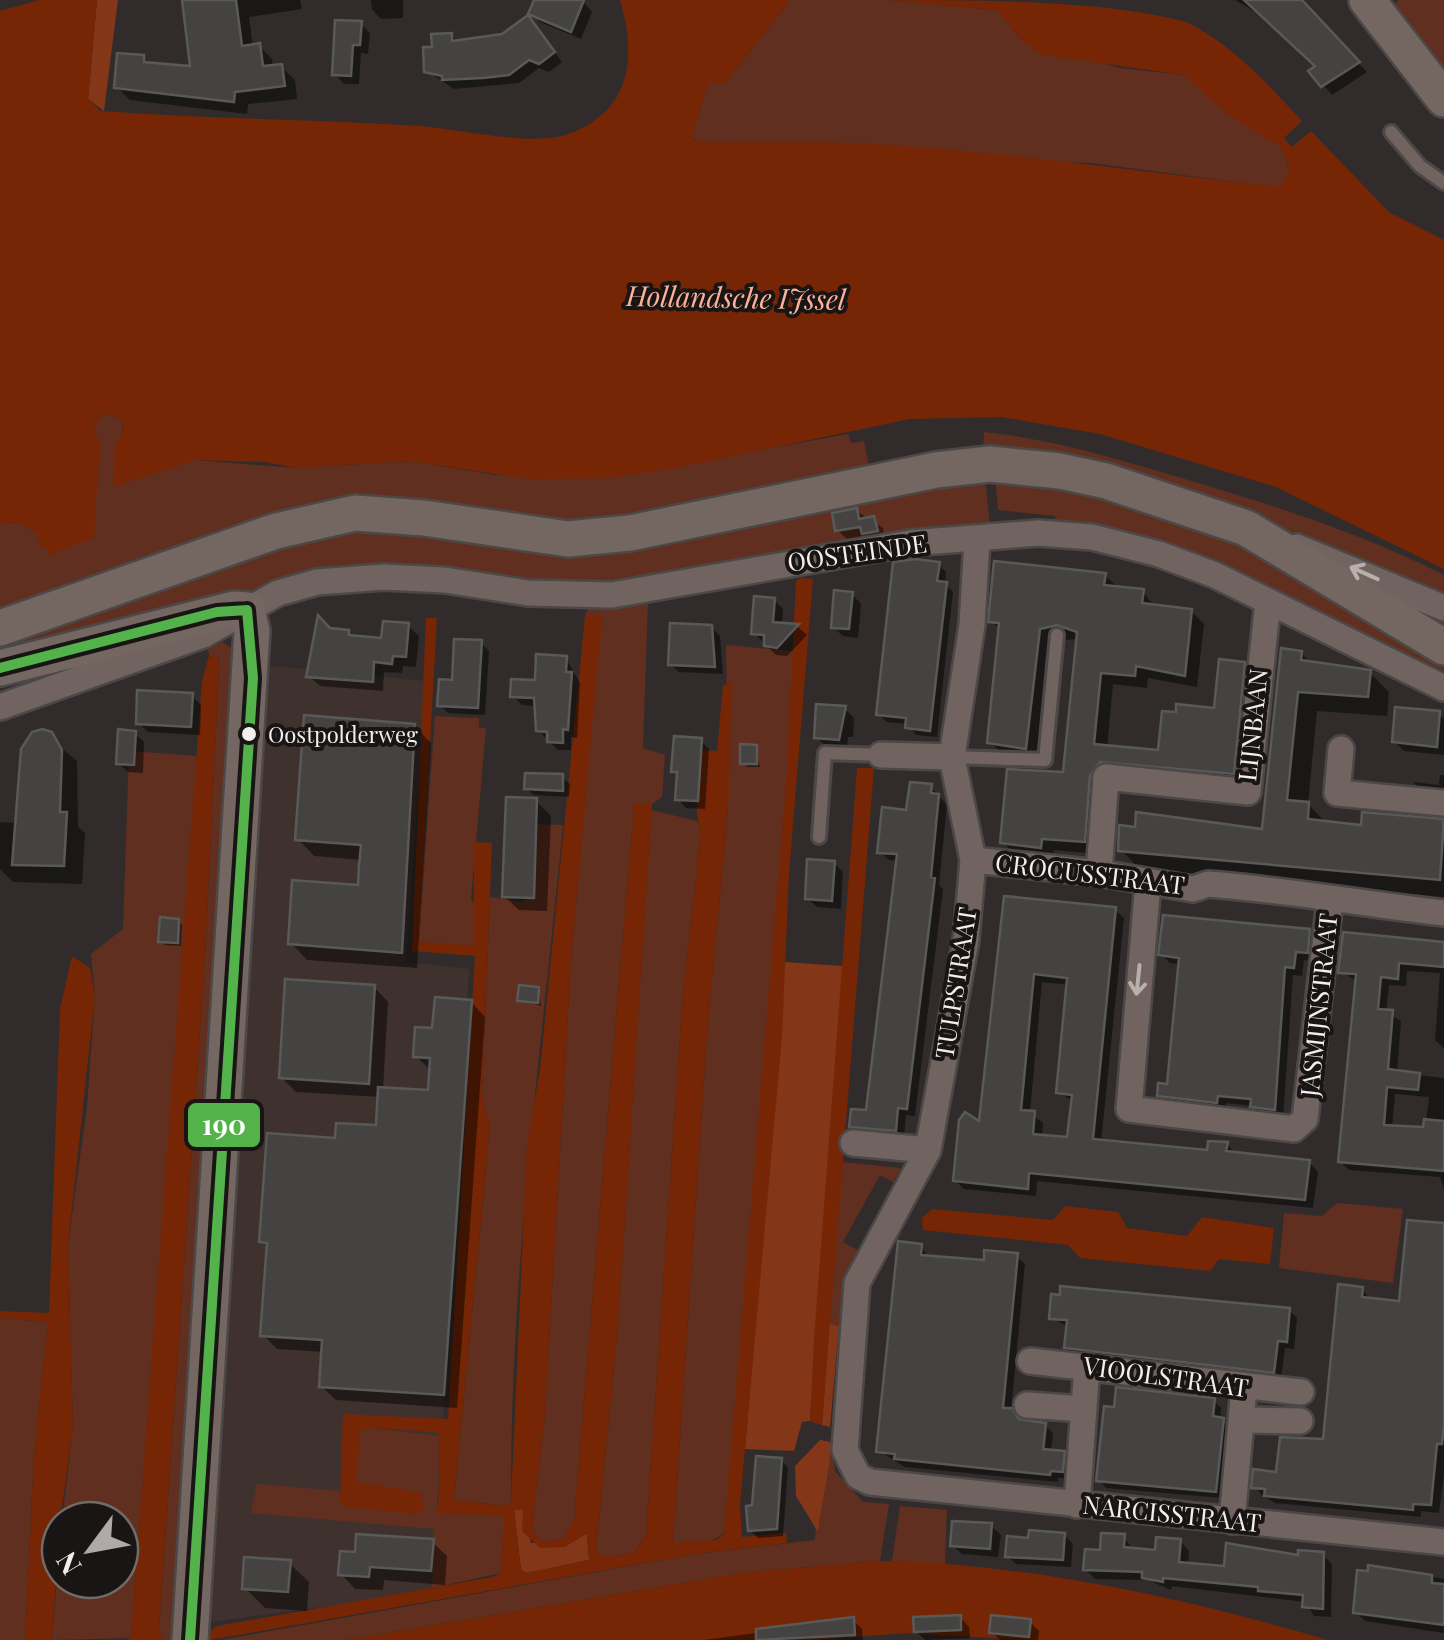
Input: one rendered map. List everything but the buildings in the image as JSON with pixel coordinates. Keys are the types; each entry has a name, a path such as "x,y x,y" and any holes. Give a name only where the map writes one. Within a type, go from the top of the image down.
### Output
{"street":[{"path":"1367,0 1444,99"},
{"path":"0,628 276,531 355,514 424,518 568,539 630,533 936,470 990,464 1060,470 1128,487 1246,528 1444,647"},
{"name":"OOSTEINDE","path":"0,706 202,635 278,593 345,578 445,580 528,593 612,595 910,544 1039,533 1092,537 1159,554 1268,601 1444,688"},
{"name":"TULPSTRAAT","path":"900,1485 870,1482 849,1464 845,1450 848,1391 857,1283 928,1150 966,940 973,860 952,758 972,625 977,540"},
{"path":"1285,554 1301,547 1444,608"},
{"name":"LIJNBAAN","path":"1099,873 1106,777 1248,792 1268,601"},
{"path":"190,1640 252,678 252,630 247,610"},
{"name":"OOSTEINDE","path":"0,668 217,612 247,610"},
{"path":"1341,749 1337,792 1444,803"},
{"path":"881,754 952,758"},
{"name":"CROCUSSTRAAT","path":"973,860 1099,873 1148,883 1305,892 1330,901 1444,913"},
{"name":"JASMIJNSTRAAT","path":"1148,883 1129,1109 1294,1129 1305,1119 1330,901"},
{"path":"853,1144 928,1150"},
{"name":"VIOOLSTRAAT","path":"1030,1361 1301,1392"},
{"path":"1077,1504 1086,1366"},
{"path":"1232,1520 1244,1388"},
{"name":"VIOOLSTRAAT","path":"1027,1404 1084,1409"},
{"name":"VIOOLSTRAAT","path":"1244,1420 1300,1421"},
{"name":"NARCISSTRAAT","path":"900,1485 1444,1542"}],"lane":[{"path":"1391,132 1420,166 1444,183"},
{"path":"952,758 1045,760 1056,635"},
{"path":"819,837 826,753 881,754"}],"shaded area":[{"path":"97,0 118,0 104,111 88,99"},
{"path":"791,0 890,0 996,10 1022,40 1119,68 1184,75 1282,148 1290,171 1280,188 1092,163 1027,161 877,144 700,142 692,137 708,84 724,84"},
{"path":"1399,0 1444,0 1444,75 1395,4"},
{"path":"106,413 123,421 122,436 156,470 195,460 295,468 410,461 496,475 608,478 848,434 851,443 864,441 870,471 594,525 402,506 0,620 0,523 21,524 39,534 40,548 47,547 48,554 93,427"},
{"path":"984,432 1106,456 1346,532 1444,575 1444,602 1324,548 1197,499 983,455"},
{"path":"995,474 1032,477 1223,529 1444,658 1444,679 1056,524 1055,516 998,510"},
{"path":"985,477 990,525 596,587 401,570 394,563 320,569 315,577 242,600 0,658 0,639 347,524 522,541"},
{"path":"648,600 643,748 665,755 662,797 652,804 634,804 574,1519 564,1538 542,1542 532,1529 545,1413 571,961 601,617 585,616 589,606"},
{"path":"222,642 235,650 233,719 228,719 176,1640 163,1640 159,1631 205,958 219,667 219,659 209,656 208,648"},
{"path":"726,645 801,652 797,774 787,774 726,1530 709,1541 673,1544 707,1035 728,807"},
{"path":"263,665 426,681 406,962 469,969 433,1592 210,1622"},
{"path":"435,716 479,718 479,728 486,728 471,899 477,909 474,946 419,942"},
{"path":"129,751 198,756 140,1520 140,1500 64,1500 73,1428 68,1245 87,1107 95,996 91,954 123,929"},
{"path":"651,810 697,821 701,831 683,992 646,1535 634,1553 604,1557 596,1551 618,1328"},
{"path":"530,824 563,825 521,1247 511,1502 507,1506 454,1500 490,1128 482,1094 490,897 523,902"},
{"path":"785,962 843,966 810,1421 802,1422 794,1451 745,1449"},
{"path":"842,1162 901,1168 893,1182 880,1175 843,1242 861,1252 852,1282 843,1287 839,1326 829,1324"},
{"path":"1337,1203 1403,1209 1393,1283 1279,1268 1284,1213 1322,1216"},
{"path":"0,1318 48,1322 34,1455 25,1640 0,1640"},
{"path":"829,1324 839,1326 830,1427 822,1425"},
{"path":"369,1428 440,1436 437,1505 505,1516 501,1573 432,1588 434,1529 251,1513 257,1484 339,1491 340,1501 361,1485 355,1482 360,1431"},
{"path":"820,1440 831,1442 835,1471 863,1502 889,1504 880,1561 748,1572 345,1640 221,1640 696,1554 815,1540"},
{"path":"820,1440 831,1442 818,1532 796,1496 795,1466"},
{"path":"900,1506 947,1510 945,1565 892,1561"},
{"path":"523,1509 531,1543 574,1541 587,1533 589,1560 527,1573 521,1570 514,1510"},
{"path":"55,1600 134,1600 131,1638 52,1640"}],"water":[{"name":"Hollandsche IJssel","path":"39,0 97,0 88,99 101,111 420,126 537,139 571,133 592,123 618,95 628,60 620,0 791,0 724,84 708,84 692,138 700,142 854,143 927,148 1280,187 1290,171 1282,148 1226,113 1184,75 1042,55 1022,40 996,10 890,0 1081,5 1186,22 1235,54 1302,121 1284,138 1292,147 1311,131 1389,212 1444,240 1444,569 1276,487 1100,434 1002,417 910,419 671,469 608,478 529,479 410,461 295,468 266,462 195,460 113,487 115,444 122,436 123,421 106,413 93,427 100,443 94,538 48,555 47,548 40,548 38,534 21,524 0,523 0,11"},
{"path":"813,579 789,874 782,1037 740,1504 742,1537 786,1533 787,1543 696,1554 210,1640 210,1631 217,1626 501,1573 504,1516 438,1513 440,1436 436,1432 369,1428 360,1431 356,1482 422,1493 423,1510 417,1514 347,1507 340,1501 343,1414 448,1419 475,956 412,951 426,618 437,618 419,942 474,945 474,842 492,843 482,1094 490,1127 454,1500 506,1506 511,1501 527,1145 540,1070 585,616 602,616 571,961 545,1413 532,1529 542,1542 564,1538 574,1519 634,804 652,804 618,1328 596,1550 604,1557 634,1553 646,1535 683,992 701,831 697,791 703,750 717,751 723,685 732,683 728,807 707,1035 673,1543 716,1540 724,1534 786,782 796,581","holes":["514,1510 523,1510 522,1531 540,1548 565,1547 587,1533 589,1560 527,1573 521,1570"]},
{"path":"209,656 218,657 205,958 159,1630 163,1640 127,1640 131,1637 134,1600 140,1600 140,1516 202,681"},
{"path":"857,768 874,768 822,1425 810,1421 814,1339"},
{"path":"72,956 90,968 95,996 68,1245 73,1428 63,1500 40,1500 40,1600 55,1600 52,1640 25,1640 34,1455 48,1322 0,1318 0,1311 49,1313 60,1009"},
{"path":"1065,1206 1118,1212 1127,1228 1187,1236 1202,1217 1274,1228 1270,1264 1219,1259 1210,1271 1080,1258 1068,1245 923,1230 922,1218 932,1209 1053,1220"},
{"path":"880,1561 992,1568 1106,1586 1328,1640 1028,1640 907,1633 815,1640 345,1640 748,1572"}],"transit line":[{"name":"190","path":"0,668 217,612 247,610"},
{"name":"190","path":"190,1640 253,678 247,610"}],"place":[{"name":"Oostpolderweg","path":"249,734"}]}
